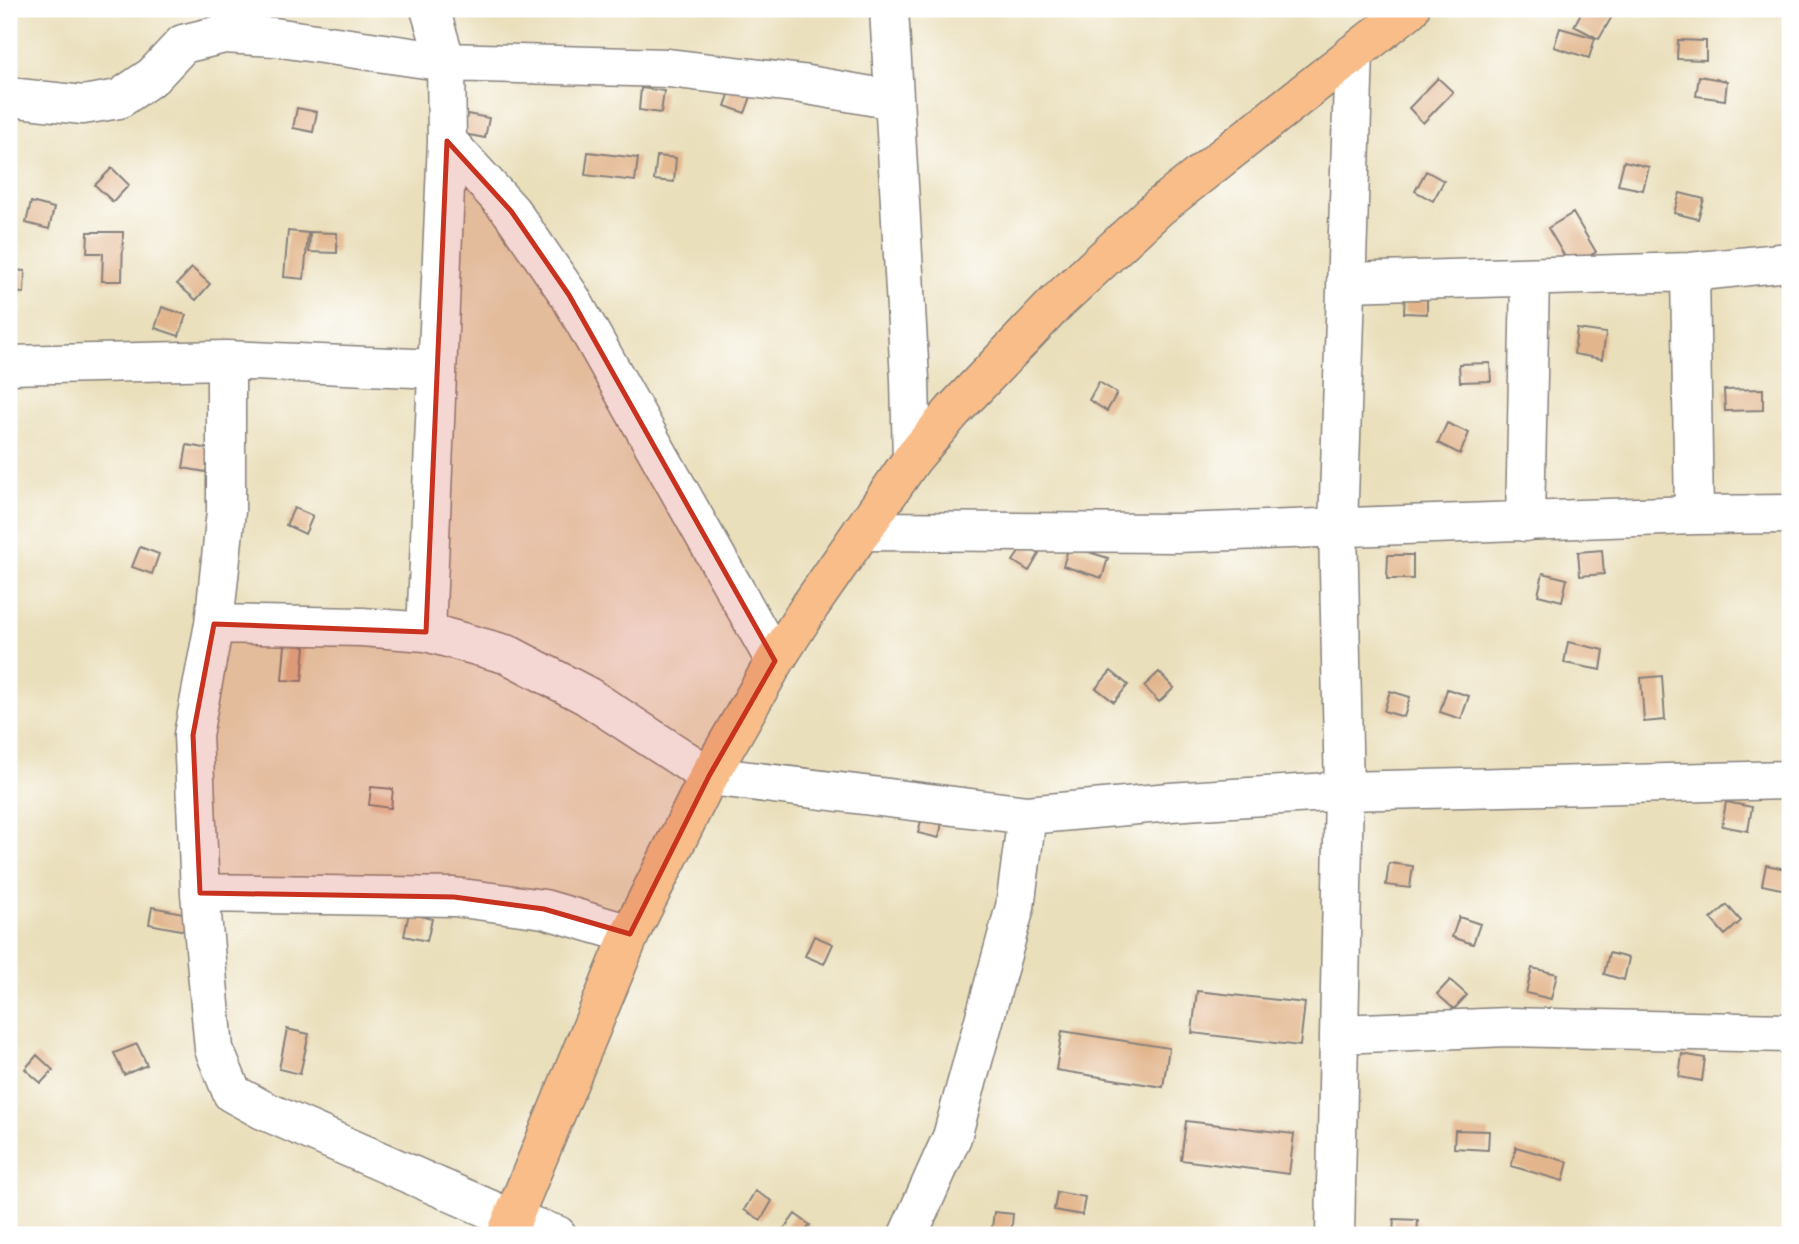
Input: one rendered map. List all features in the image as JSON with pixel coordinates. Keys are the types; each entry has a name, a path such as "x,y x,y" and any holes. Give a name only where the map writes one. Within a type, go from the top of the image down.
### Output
{"main road":[{"path":"509,1227 630,934 709,776 775,661 912,459 953,411 1057,302 1158,208 1410,9"}],"street":[{"path":"426,632 447,141 446,62 430,9"},
{"path":"889,9 912,459"},
{"path":"9,97 83,105 119,99 153,76 183,44 224,21 274,37 446,62 668,68 802,84 894,100"},
{"path":"1335,1235 1344,791 1338,527 1354,53"},
{"path":"447,141 511,211 569,295 775,661"},
{"path":"1346,282 1690,272 1790,262"},
{"path":"1690,272 1694,515"},
{"path":"1525,522 1530,278"},
{"path":"9,365 226,360 438,369"},
{"path":"226,360 226,510 214,624 193,735 200,893 214,1049 232,1093 263,1110 509,1227 557,1235"},
{"path":"862,531 1177,533 1790,514"},
{"path":"214,624 362,626 426,632 509,655 587,696 709,776 1027,815 1170,802 1344,791 1790,780"},
{"path":"908,1235 953,1137 1015,907 1027,815"},
{"path":"200,893 454,897 544,909 630,934"},
{"path":"1339,1034 1508,1027 1790,1033"}],"highlighted area":[{"path":"447,141 511,211 569,295 775,661 709,776 630,934 544,909 454,897 200,893 193,735 214,624 426,632"}],"building":[{"path":"1583,9 1606,9 1614,13 1599,39 1574,26"},
{"path":"1560,28 1595,38 1589,58 1554,47"},
{"path":"1678,40 1706,41 1706,60 1677,59"},
{"path":"1699,76 1727,81 1725,100 1696,96"},
{"path":"1438,78 1453,92 1423,123 1409,108"},
{"path":"732,87 752,94 745,113 725,106"},
{"path":"641,88 664,91 661,113 639,110"},
{"path":"297,108 317,112 313,132 293,128"},
{"path":"467,114 489,118 485,138 464,134"},
{"path":"588,152 638,158 635,181 585,175"},
{"path":"657,156 676,158 674,182 654,180"},
{"path":"1624,161 1649,167 1643,190 1618,185"},
{"path":"112,168 129,185 113,202 95,185"},
{"path":"1426,171 1444,181 1433,201 1415,191"},
{"path":"1680,193 1704,199 1698,219 1674,213"},
{"path":"31,202 54,208 49,229 26,223"},
{"path":"1573,213 1596,252 1571,267 1548,228"},
{"path":"288,231 308,233 304,279 284,277"},
{"path":"88,232 123,232 122,281 102,281 103,253 87,253"},
{"path":"310,232 337,233 337,253 309,252"},
{"path":"192,268 210,284 196,300 177,284"},
{"path":"9,270 25,271 24,293 9,292"},
{"path":"1405,290 1427,291 1427,314 1404,313"},
{"path":"162,307 186,315 179,336 155,328"},
{"path":"1577,329 1606,333 1602,359 1574,354"},
{"path":"1490,363 1491,381 1460,382 1459,364"},
{"path":"1099,382 1117,393 1107,411 1089,400"},
{"path":"1763,389 1763,410 1725,411 1724,390"},
{"path":"1447,423 1469,433 1460,454 1438,443"},
{"path":"187,445 210,449 206,472 183,468"},
{"path":"294,508 313,516 305,534 286,525"},
{"path":"1024,545 1039,554 1029,571 1013,561"},
{"path":"1069,546 1108,558 1102,578 1063,566"},
{"path":"140,547 159,554 152,574 132,567"},
{"path":"1602,550 1604,574 1580,576 1578,552"},
{"path":"1388,555 1413,555 1413,579 1387,579"},
{"path":"1543,573 1567,579 1562,601 1538,595"},
{"path":"1568,642 1604,650 1601,670 1564,663"},
{"path":"285,645 305,646 302,681 282,680"},
{"path":"1111,671 1128,685 1114,702 1096,688"},
{"path":"1159,672 1174,688 1159,702 1144,686"},
{"path":"1662,676 1665,720 1644,722 1641,678"},
{"path":"1447,689 1469,696 1461,719 1440,712"},
{"path":"1390,691 1410,697 1404,717 1384,711"},
{"path":"371,787 393,789 391,808 369,805"},
{"path":"1726,802 1752,807 1748,831 1722,826"},
{"path":"923,813 943,817 939,838 918,833"},
{"path":"1389,863 1413,866 1410,888 1386,885"},
{"path":"1766,865 1790,870 1786,890 1762,885"},
{"path":"1727,905 1741,921 1725,935 1711,919"},
{"path":"152,907 193,915 191,932 149,924"},
{"path":"409,913 432,919 427,941 404,936"},
{"path":"1459,917 1480,924 1473,944 1452,937"},
{"path":"814,936 833,944 824,964 805,956"},
{"path":"1609,953 1629,958 1624,980 1604,974"},
{"path":"1532,968 1557,974 1551,999 1526,993"},
{"path":"1450,980 1467,995 1454,1009 1437,994"},
{"path":"1197,991 1305,1003 1300,1046 1192,1033"},
{"path":"287,1029 309,1034 300,1074 279,1069"},
{"path":"1062,1031 1169,1048 1163,1087 1056,1070"},
{"path":"137,1044 147,1065 124,1075 114,1053"},
{"path":"1682,1054 1705,1058 1702,1081 1679,1077"},
{"path":"37,1055 53,1070 41,1083 25,1069"},
{"path":"1186,1121 1294,1134 1289,1174 1181,1160"},
{"path":"1455,1130 1489,1131 1488,1150 1454,1148"},
{"path":"1516,1147 1568,1162 1563,1181 1511,1166"},
{"path":"755,1191 772,1201 761,1220 744,1210"},
{"path":"1057,1192 1085,1197 1082,1215 1054,1210"},
{"path":"994,1212 1013,1214 1011,1235 991,1235"},
{"path":"795,1214 810,1225 802,1235 780,1235"},
{"path":"1394,1219 1418,1220 1417,1235 1393,1235"}]}
